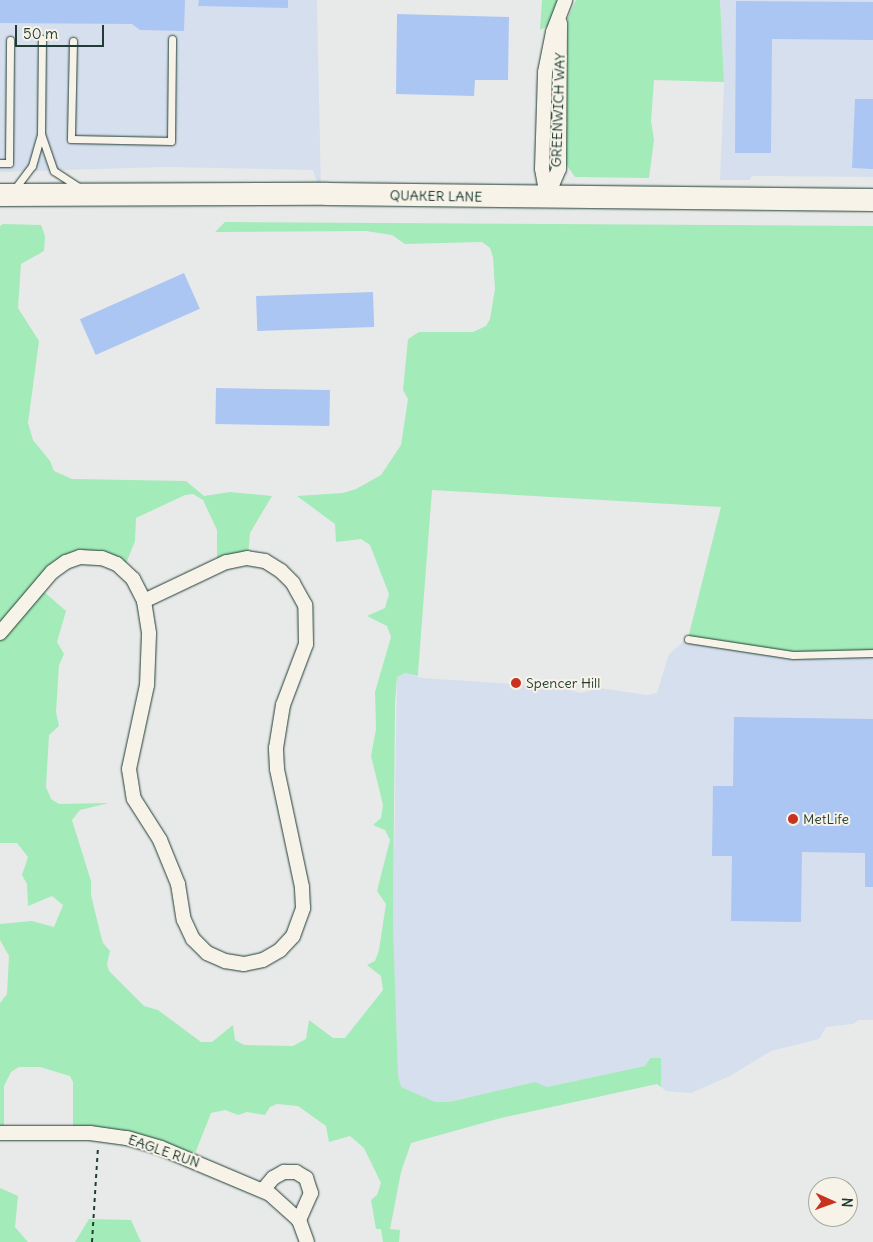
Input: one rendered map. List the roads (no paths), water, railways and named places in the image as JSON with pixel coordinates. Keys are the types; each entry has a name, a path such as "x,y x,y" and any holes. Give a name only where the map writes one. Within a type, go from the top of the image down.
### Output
{"main road":[{"name":"QUAKER LANE","path":"5,195 88,193 873,200"}],"street":[{"name":"GREENWICH WAY","path":"547,197 559,168 560,17 565,0"},
{"path":"0,632 52,572 73,559 102,558 117,564 133,579 144,601 149,626 149,669 129,769 134,799 160,840 178,884 184,920 193,939 207,953 225,961 244,964 263,960 280,950 293,936 303,903 277,769 276,748 283,705 308,636 305,605 293,583 281,571 265,561 247,558 226,562 144,601"},
{"name":"EAGLE RUN","path":"0,1133 99,1134 161,1148 263,1190 283,1203 299,1220 307,1242"},
{"path":"263,1190 273,1178 284,1172 296,1172 306,1178 311,1193 299,1220"}],"lane":[{"path":"5,195 32,166 41,134 42,39"},
{"path":"73,41 71,139 171,141 172,39"},
{"path":"0,163 9,163 10,40"},
{"path":"41,134 54,171 88,193"},
{"path":"688,639 793,655 873,653"}],"place":[{"name":"Spencer Hill","path":"516,683"},
{"name":"MetLife","path":"793,819"}]}
